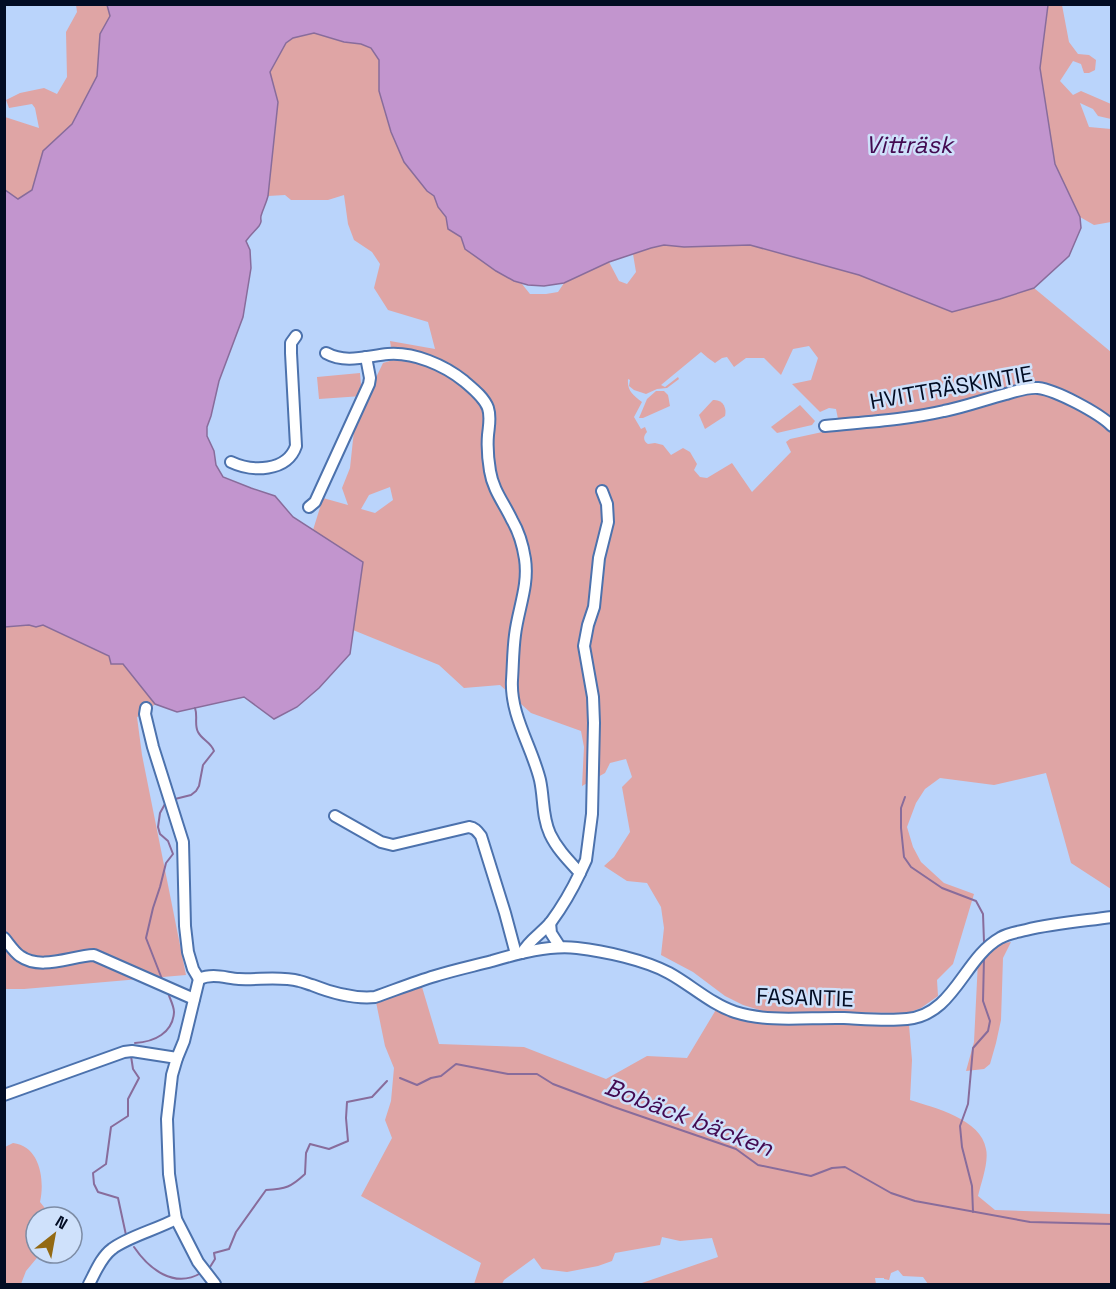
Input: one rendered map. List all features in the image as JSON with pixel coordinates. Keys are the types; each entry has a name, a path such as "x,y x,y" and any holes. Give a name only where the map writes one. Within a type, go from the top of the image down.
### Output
{"street":[{"path":"231,462 252,468 273,466 289,459 294,452 296,446 291,343 296,336"},
{"path":"326,353 334,358 350,360 390,354 410,355 448,370 477,393 487,405 490,418 488,454 492,480 520,538 525,558 526,580 515,636 512,696 540,781 544,816 550,834 558,848 580,873"},
{"path":"309,507 315,502 369,384 366,357"},
{"name":"HVITTRÄSKINTIE","path":"825,426 934,414 1020,390 1036,388 1049,391 1094,411 1112,426"},
{"path":"519,954 550,923 575,884 586,860 592,814 594,735 593,697 584,646 594,607 599,558 608,522 607,504 602,491"},
{"path":"146,708 145,714 153,747 183,842 185,926 188,952 199,979 184,1041 172,1075 167,1119 169,1174 176,1219 198,1262 215,1284"},
{"path":"335,816 388,845 469,827 477,830 481,836 519,954"},
{"name":"FASANTIE","path":"199,979 214,976 237,979 299,980 330,991 366,998 435,976 519,954 560,947 577,948 648,964 669,973 725,1007 746,1014 779,1019 892,1020 919,1017 937,1007 983,951 1007,934 1112,916"},
{"path":"550,923 551,933 560,947"},
{"path":"4,938 19,955 31,963 59,962 94,955 194,999"},
{"path":"4,1095 124,1052 132,1051 177,1058"},
{"path":"89,1284 97,1268 111,1250 176,1219"}],"shaded area":[{"path":"76,5 107,5 110,16 100,34 97,76 72,124 43,151 32,190 18,199 5,190 5,117 39,128 32,104 9,108 6,100 20,93 44,88 57,94 67,77 66,32 77,12"},
{"path":"1048,5 1062,5 1069,42 1078,54 1089,55 1096,60 1095,70 1089,73 1084,73 1081,64 1073,61 1060,81 1073,95 1081,91 1111,104 1111,119 1098,116 1093,109 1080,103 1089,127 1111,129 1111,222 1094,225 1080,217 1055,164 1040,68"},
{"path":"314,33 371,48 379,60 379,91 427,191 434,196 438,207 447,217 448,229 461,237 465,249 496,271 522,284 530,294 558,292 564,283 609,262 619,281 627,284 636,272 633,254 664,245 684,247 750,245 859,275 952,312 1034,288 1111,352 1111,889 1071,863 1046,773 994,785 940,778 925,789 916,803 907,827 913,847 921,862 944,883 974,894 953,964 937,980 938,996 921,1008 908,1013 767,1012 743,1005 725,996 693,972 661,955 664,928 661,907 647,883 627,881 604,866 614,857 630,832 622,787 632,777 626,759 610,763 605,773 582,786 584,747 581,731 531,713 500,685 464,688 439,665 353,630 363,562 313,530 323,498 348,505 342,488 350,468 355,421 383,363 393,360 390,341 435,349 428,322 388,310 374,288 380,264 372,252 354,240 348,224 344,195 328,200 291,200 285,195 268,196 278,102 270,72 286,43 293,38","holes":["809,346 818,358 811,380 792,384 820,412 829,408 836,409 838,419 827,431 790,439 786,442 791,452 752,492 732,463 707,478 700,477 694,470 697,464 690,452 683,448 671,455 663,445 648,444 645,441 644,437 647,432 645,427 641,429 634,417 642,402 633,395 630,390 628,383 628,379 630,380 629,386 646,394 667,388 679,379 678,377 665,387 661,385 701,352 715,363 727,357 734,367 746,358 764,358 781,375 793,349","390,487 393,500 375,513 361,509 369,495"]},
{"path":"360,373 362,396 319,399 317,377"},
{"path":"656,391 664,391 668,395 670,406 639,418 647,399"},
{"path":"713,400 724,405 725,416 705,429 699,415"},
{"path":"800,405 815,421 812,425 777,433 771,427"},
{"path":"30,625 36,627 43,625 123,664 155,704 145,714 137,717 142,755 186,975 5,989 5,627"},
{"path":"1011,942 1003,958 1001,1020 990,1064 984,1069 966,1071 974,1042 978,961 996,944"},
{"path":"422,987 439,1044 524,1047 606,1079 647,1056 687,1058 717,1008 779,1024 909,1025 912,1060 910,1100 955,1116 976,1130 986,1149 984,1172 978,1196 995,1210 1111,1214 1111,1284 928,1284 923,1277 903,1276 898,1270 891,1273 889,1280 875,1278 876,1284 639,1284 718,1257 712,1238 680,1241 662,1237 660,1245 615,1253 612,1261 598,1266 567,1272 542,1269 534,1258 504,1280 502,1284 474,1284 481,1263 361,1196 392,1138 385,1120 391,1101 394,1068 385,1046 376,1002"},
{"path":"13,1143 29,1150 35,1157 41,1174 40,1202 42,1205 24,1205 24,1265 31,1265 21,1284 5,1284 5,1147"}],"water":[{"name":"Vitträsk","path":"107,5 1048,5 1040,68 1055,164 1080,217 1081,228 1069,256 1034,288 952,312 859,275 750,245 684,247 664,245 609,262 564,283 544,286 514,281 465,249 461,237 448,229 446,217 438,207 434,196 427,191 404,162 391,132 379,91 379,60 371,48 314,33 293,38 286,43 270,72 278,102 268,196 261,223 246,241 250,250 251,268 243,317 219,381 207,427 207,436 214,451 216,465 223,477 275,496 293,517 363,562 350,654 319,688 297,707 274,719 244,697 177,712 155,704 123,664 111,664 109,656 43,625 5,627 5,190 18,199 32,190 43,151 72,124 97,76 100,34 110,16"}],"waterway":[{"name":"Bobäck bäcken","path":"175,799 191,795 196,791 203,765 214,751 198,732 195,708"},
{"path":"905,797 901,808 904,857 911,867 942,888 976,901 983,914 984,942"},
{"name":"Bobäck bäcken","path":"162,979 146,938 166,863 173,854 168,841 160,834 158,827 160,813 165,804"},
{"path":"973,1212 972,1186 962,1147 960,1126 968,1104 973,1048 988,1031 990,1021 983,1001 984,958"},
{"name":"Bobäck bäcken","path":"135,1043 149,1041 161,1035 170,1026 174,1012 168,993"},
{"name":"Bobäck bäcken","path":"126,1235 118,1198 98,1192 94,1184 93,1173 106,1164 111,1127 128,1116 128,1099 139,1078 133,1069 131,1056"},
{"name":"Bobäck bäcken","path":"400,1078 417,1085 441,1076 456,1064 508,1074 537,1074 553,1084 614,1107 736,1149 758,1165 811,1176 832,1168 845,1167 891,1193 915,1201 1030,1222 1112,1224"},
{"name":"Bobäck bäcken","path":"210,1267 215,1259 214,1253 229,1249 236,1232 266,1190 288,1187 305,1174 306,1153 310,1144 329,1149 348,1141 347,1102 372,1097 387,1081"},
{"name":"Bobäck bäcken","path":"134,1247 147,1263 172,1278 181,1279 201,1273"}]}
